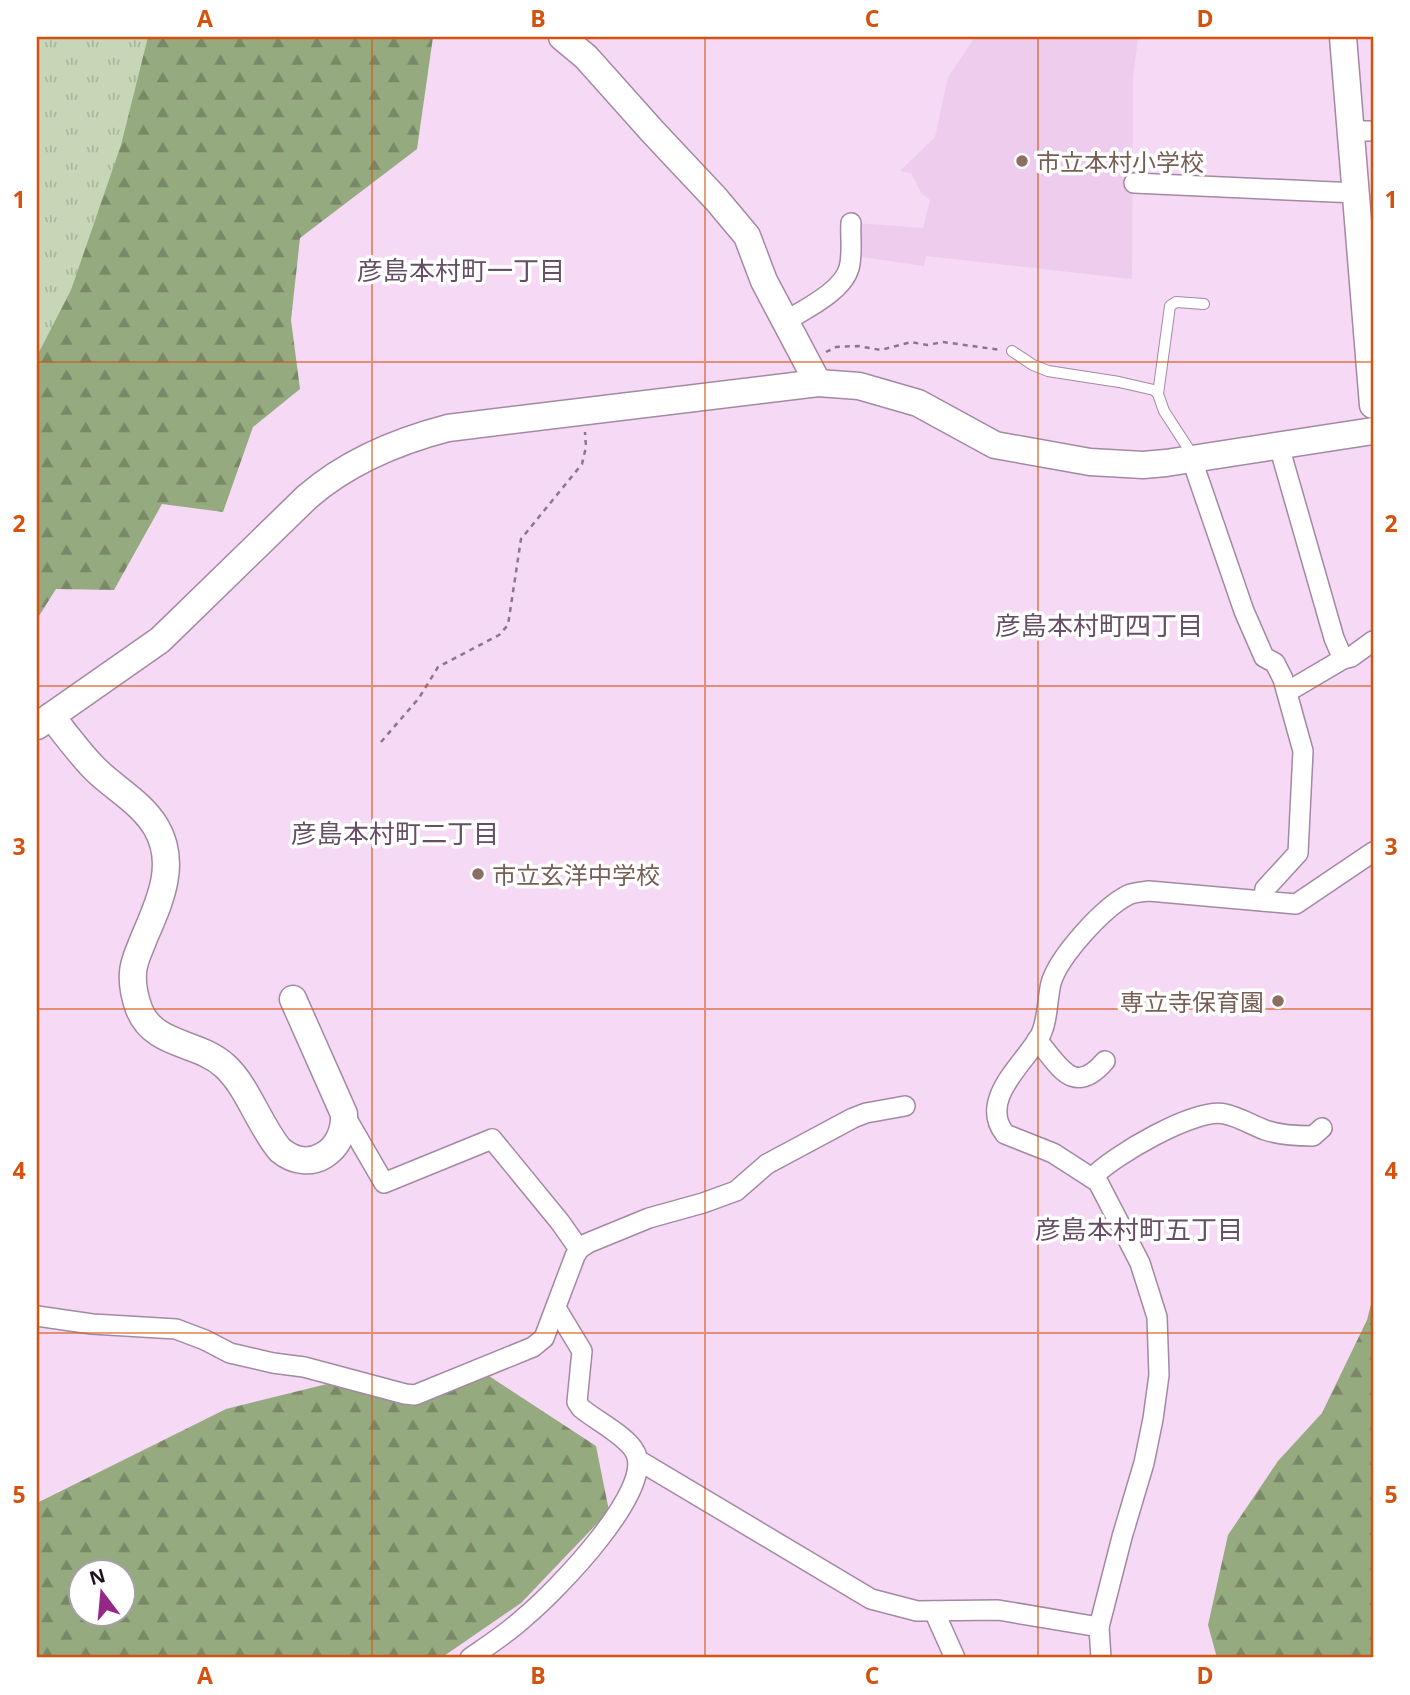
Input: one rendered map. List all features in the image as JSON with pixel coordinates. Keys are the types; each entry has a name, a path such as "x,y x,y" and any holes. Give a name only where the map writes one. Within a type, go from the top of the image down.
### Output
{"street":[{"path":"562,37 586,57 747,236 764,281 818,383"},
{"path":"1343,37 1373,405"},
{"path":"1134,183 1356,193"},
{"path":"786,321 834,290 844,278 849,267 850,223"},
{"path":"345,1114 345,1127 340,1139 326,1155 305,1160 287,1156 272,1141 236,1080 224,1065 215,1058 162,1037 145,1021 134,990 133,972 163,891 166,873 163,845 157,829 146,814 44,721 160,640 307,497 328,480 399,442 449,428 818,383 859,386 918,402 986,441 1090,462 1143,465 1192,460 1373,431"},
{"path":"1279,446 1326,613 1343,659"},
{"path":"1192,460 1244,611 1265,657 1275,663 1287,692 1303,751 1299,844 1294,858 1265,889 1263,901"},
{"path":"1287,692 1351,657 1373,641"},
{"path":"1101,1658 1099,1627 1144,1463 1153,1419 1160,1360 1157,1317 1147,1283 1122,1226 1101,1188 1092,1178 1052,1153 1005,1134 999,1127 997,1118 998,1099 1043,1027 1055,974 1077,941 1119,901 1136,892 1149,891 1291,904 1302,902 1373,852"},
{"path":"293,999 345,1114 384,1182 390,1182 492,1139 579,1249"},
{"path":"1037,1040 1068,1076 1077,1079 1091,1074 1105,1061"},
{"path":"37,1317 92,1324 176,1329 230,1353 304,1367 415,1395 533,1347 544,1338 579,1249 649,1217 736,1191 767,1164 853,1118 905,1106"},
{"path":"1092,1178 1099,1170 1150,1139 1184,1121 1209,1113 1225,1114 1269,1132 1313,1136 1322,1128"},
{"path":"470,1658 525,1618 593,1548 630,1493 637,1477 637,1453 630,1444 587,1413 577,1402 582,1351 556,1308"},
{"path":"638,1460 854,1591 900,1609 998,1610 1099,1627"},
{"path":"934,1611 955,1658"}],"lane":[{"path":"1192,460 1188,448 1164,411 1158,394 1170,306 1177,302 1204,304"},
{"path":"1012,351 1048,371 1119,382 1154,390 1158,394"}],"path":[{"path":"823,355 836,347 858,346 881,350 911,342 927,345 943,342 1012,351"},
{"path":"381,742 419,698 438,667 499,635 508,625 521,539 582,464 586,447 583,411"}],"shaded area":[{"name":"市立本村小学校","path":"975,37 1138,37 1133,78 1132,279 926,256 924,266 855,256 856,223 923,228 930,200 921,193 911,173 900,171 935,137 948,77"}],"green space":[{"path":"37,37 433,37 417,149 300,238 291,320 300,389 253,427 223,512 162,504 114,590 56,589 37,619"},
{"path":"37,37 148,37 121,145 71,290 37,356"},
{"path":"1373,1297 1373,1658 1217,1658 1208,1625 1228,1535 1278,1461 1322,1413 1367,1320"},
{"path":"489,1376 596,1446 609,1511 521,1603 441,1658 37,1658 37,1503 226,1409 327,1384 412,1406"}],"place":[{"name":"市立本村小学校","path":"1022,161"},
{"name":"市立玄洋中学校","path":"478,874"},
{"name":"専立寺保育園","path":"1278,1001"}],"district":[{"name":"彦島本村町一丁目","path":"461,270"},
{"name":"彦島本村町四丁目","path":"1099,625"},
{"name":"彦島本村町二丁目","path":"395,833"},
{"name":"彦島本村町五丁目","path":"1139,1229"}]}
